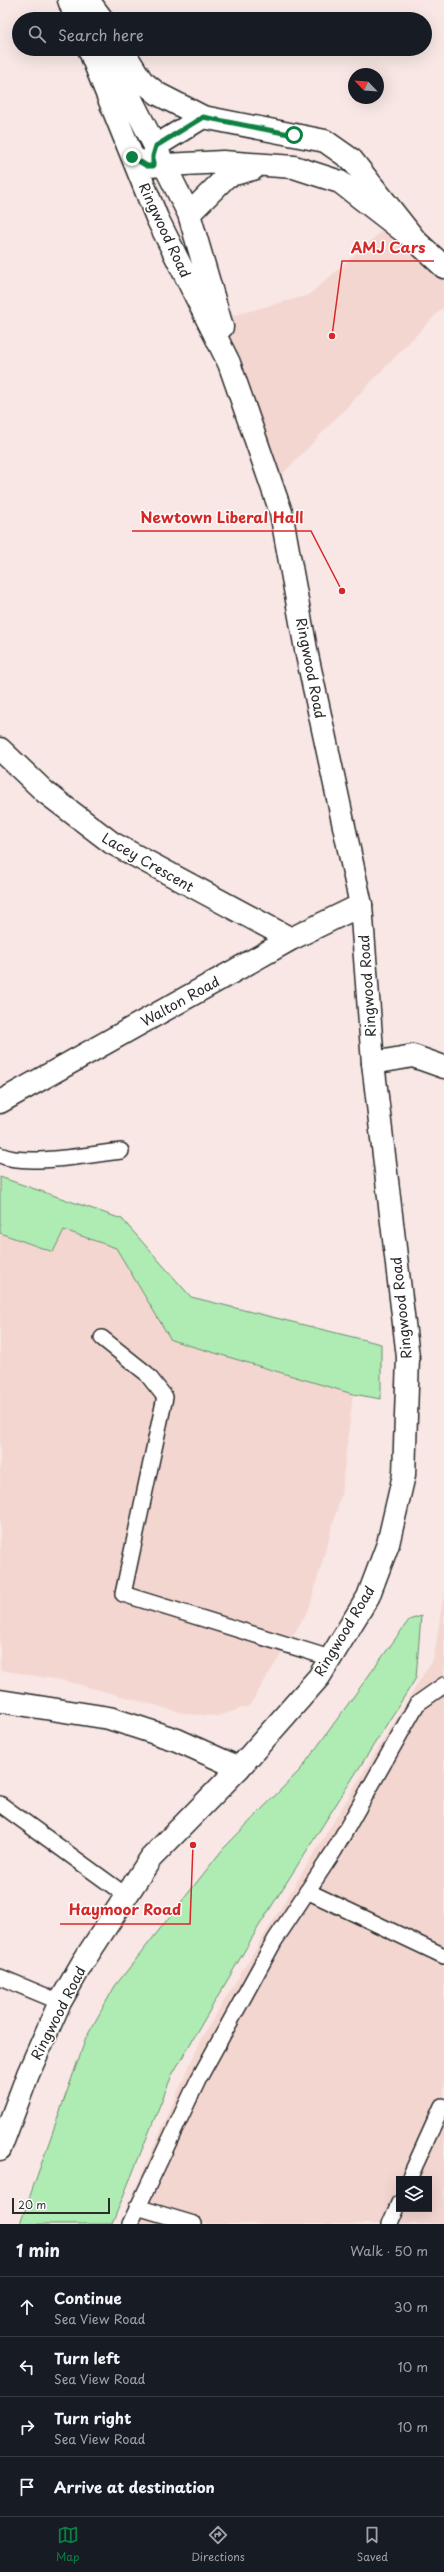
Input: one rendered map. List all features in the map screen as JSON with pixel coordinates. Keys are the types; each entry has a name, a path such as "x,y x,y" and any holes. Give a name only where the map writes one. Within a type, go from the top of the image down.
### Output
{"main road":[{"path":"69,0 73,12"},
{"path":"77,0 84,12"},
{"path":"88,0 97,12"},
{"name":"Ringwood Road","path":"0,2149 28,2074 60,2002 83,1962 128,1897 151,1858 239,1768 318,1677 368,1597 388,1544 404,1475 408,1357 373,1062 361,904 307,655 281,512 229,363 157,218 92,56"},
{"name":"Ringwood Road","path":"109,56 159,160 189,214 220,319 229,363"},
{"path":"127,56 142,80 158,94 203,117 325,141 352,160 416,241"},
{"path":"132,157 147,166 159,160 203,117"},
{"path":"159,160 223,162 294,167 340,182 416,241 444,267"},
{"path":"159,160 153,175 191,286"},
{"path":"189,214 227,176 245,169 294,167"},
{"name":"Lacey Crescent","path":"0,749 45,792 112,844 291,939"},
{"name":"Walton Road","path":"0,1102 291,939 361,904"},
{"path":"373,1062 414,1056 444,1067"},
{"path":"0,1701 109,1718 177,1740 239,1768"}],"lane":[{"path":"0,1155 6,1158 35,1160 121,1150"},
{"path":"102,1338 146,1373 165,1397 123,1594 330,1658"},
{"path":"130,2224 198,2080 275,1940 334,1851 417,1704 444,1685"},
{"path":"0,1804 128,1897"},
{"path":"307,1891 444,1956"},
{"path":"0,1977 60,2002"},
{"path":"411,2176 442,2106"},
{"path":"137,2208 194,2224"},
{"path":"390,2224 396,2210"}],"shaded area":[{"path":"392,222 444,267 444,306 272,485 220,319 309,295"},
{"path":"64,1230 116,1248 171,1340 353,1394 341,1495 309,1609 249,1706 218,1716 187,1714 66,1681 0,1670 0,1233 53,1252"},
{"path":"444,1592 444,2224 120,2224 202,2037 434,1657"}],"green space":[{"path":"0,1177 122,1219 191,1297 381,1344 381,1399 353,1394 171,1340 116,1248 64,1230 53,1252 0,1233"},
{"path":"421,1616 416,1678 259,1926 172,2075 112,2224 20,2224 86,2038 115,1986 223,1849 301,1769 409,1620"}],"place":[{"name":"AMJ Cars","path":"332,336"},
{"name":"Newtown Liberal Hall","path":"342,591"},
{"name":"Haymoor Road","path":"193,1845"}],"route":[{"path":"132,157 147,166 153,166 153,156 156,146 203,117 242,123 294,135"}]}
